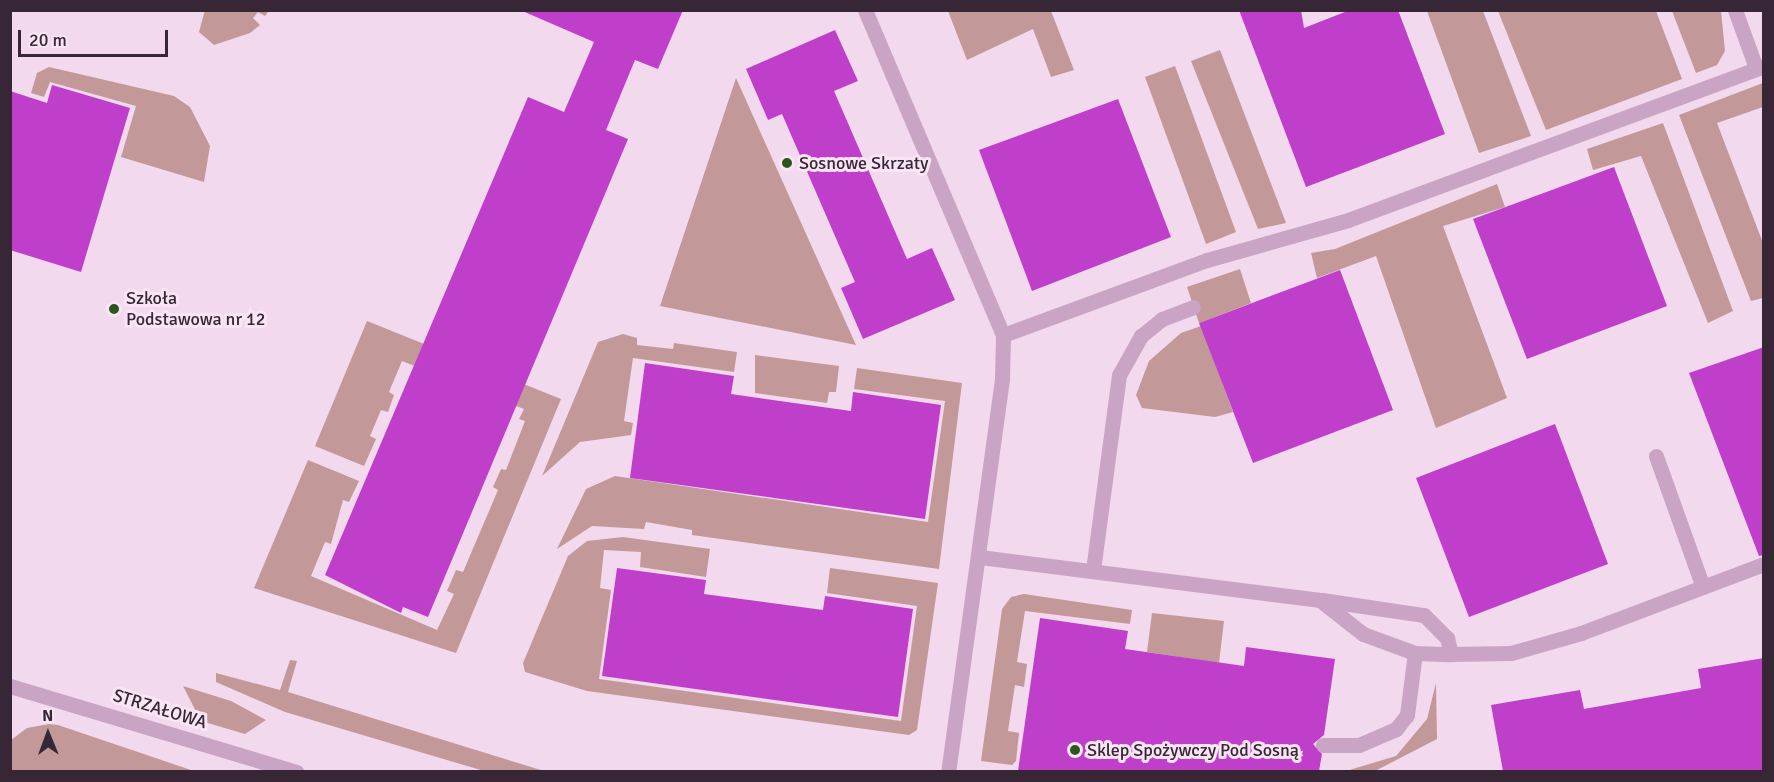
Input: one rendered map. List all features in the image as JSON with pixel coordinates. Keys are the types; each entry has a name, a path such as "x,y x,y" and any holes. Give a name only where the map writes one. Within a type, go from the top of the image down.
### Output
{"street":[{"path":"865,10 1003,334 980,557 948,771"},
{"path":"1003,334 1208,260 1348,220 1760,67 1735,10"},
{"path":"1093,570 1119,375 1141,336 1162,319 1193,307"},
{"path":"1656,456 1703,587"},
{"path":"980,557 1424,615 1447,638 1451,654"},
{"path":"1320,600 1363,634 1415,653 1451,654 1534,647 1764,564"},
{"path":"1323,745 1359,745 1396,729 1407,715 1415,653"},
{"name":"STRZAŁOWA","path":"10,687 296,771"}],"shaded area":[{"path":"205,10 269,11 265,16 258,12 253,18 260,25 250,33 214,45 199,32"},
{"path":"948,11 1051,11 1074,70 1051,77 1033,29 967,60"},
{"path":"1427,11 1483,11 1531,136 1479,153"},
{"path":"1498,11 1656,11 1682,79 1546,130"},
{"path":"1672,11 1721,11 1725,51 1717,65 1696,73"},
{"path":"1220,50 1286,223 1258,229 1191,61"},
{"path":"1175,66 1236,232 1206,244 1145,77"},
{"path":"49,67 174,96 190,107 210,146 204,182 121,157 136,106 50,82 44,97 31,93 37,73"},
{"path":"736,78 856,345 660,306"},
{"path":"1763,83 1763,107 1717,123 1763,243 1763,298 1751,301 1679,115"},
{"path":"1663,123 1733,311 1708,323 1641,156 1593,170 1587,149"},
{"path":"1497,184 1505,207 1443,226 1507,398 1436,428 1376,256 1317,278 1311,253 1335,249"},
{"path":"1240,269 1251,303 1199,323 1187,287"},
{"path":"367,321 561,399 456,653 254,588 308,460 359,481 349,502 343,500 331,544 325,542 311,576 437,630 454,594 447,591 456,570 463,572 498,490 493,487 501,469 506,470 525,421 519,419 524,409 402,361 389,392 394,395 388,412 381,410 370,436 376,439 364,466 315,446"},
{"path":"1201,326 1233,412 1215,417 1142,408 1136,395 1149,361 1181,333"},
{"path":"623,334 637,338 637,345 673,349 674,343 737,352 734,372 633,358 624,421 633,423 631,435 580,442 542,476 598,342"},
{"path":"755,355 839,366 836,392 829,392 827,403 755,393"},
{"path":"857,368 962,383 939,569 692,535 692,530 646,522 644,529 592,526 557,549 586,489 615,476 928,522 945,401 854,389"},
{"path":"623,537 710,549 706,577 640,567 641,552 604,550 600,588 611,590 599,679 901,721 917,606 827,593 830,568 938,583 917,730 909,735 587,691 525,672 523,663 568,556 587,541"},
{"path":"1024,594 1132,610 1130,624 1025,611 1017,662 1027,664 1024,687 1015,685 1008,731 1019,733 1016,761 1012,765 981,761 1002,609 1011,597"},
{"path":"1152,613 1224,621 1219,663 1147,652"},
{"path":"290,660 297,661 288,692 544,771 484,771 285,712 216,682 216,673 280,690"},
{"path":"1436,683 1437,739 1375,771 1346,771 1396,756 1427,719"},
{"path":"183,686 231,701 266,720 245,734 201,721"},
{"path":"49,724 58,725 194,771 11,771 11,740 27,728"}],"building":[{"path":"520,10 683,10 658,69 635,60 606,130 628,139 428,617 403,607 401,613 325,575 528,97 564,112 594,42"},
{"path":"1239,10 1301,10 1304,28 1350,10 1398,10 1445,134 1306,187"},
{"name":"Sosnowe Skrzaty","path":"835,30 858,81 834,91 907,259 932,248 955,300 863,339 841,288 855,282 782,114 768,120 746,69"},
{"path":"52,85 130,108 81,272 10,250 10,91 47,103"},
{"path":"1118,99 1171,237 1032,291 979,150"},
{"path":"1614,167 1667,306 1527,359 1473,219"},
{"path":"1340,270 1393,410 1253,463 1199,323"},
{"path":"1764,347 1764,555 1759,556 1689,373"},
{"path":"645,363 734,376 731,394 851,411 853,392 941,405 925,519 630,478"},
{"path":"1555,424 1608,564 1469,617 1416,478"},
{"path":"617,568 706,580 704,594 823,610 825,596 913,609 898,717 602,676"},
{"path":"1040,618 1128,631 1125,649 1244,666 1246,647 1335,659 1324,735 1313,744 1322,754 1319,771 1018,771"},
{"path":"1764,658 1764,771 1503,771 1491,705 1580,690 1584,709 1701,688 1698,669"}],"place":[{"name":"Sosnowe Skrzaty","path":"787,163"},
{"name":"Szkoła Podstawowa nr 12","path":"114,309"},
{"name":"Sklep Spożywczy Pod Sosną","path":"1075,750"}]}
